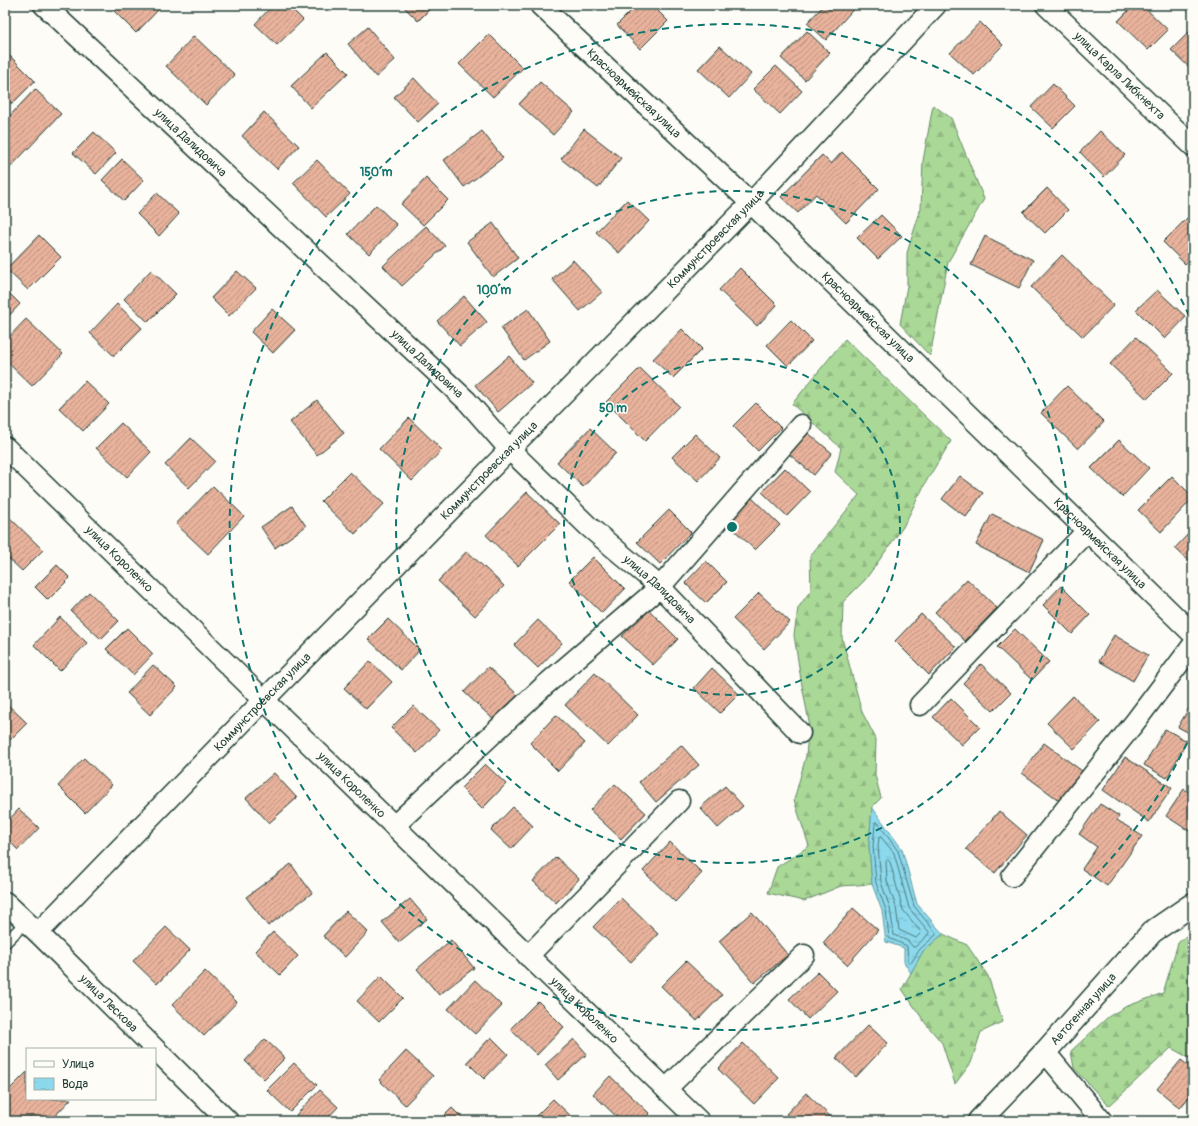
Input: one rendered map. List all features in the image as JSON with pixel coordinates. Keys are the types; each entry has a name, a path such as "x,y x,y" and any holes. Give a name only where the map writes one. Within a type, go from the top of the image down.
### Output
{"street":[{"name":"улица Далидовича","path":"44,5 468,401 509,449 588,526 660,588 800,733"},
{"name":"Красноармейская улица","path":"540,5 751,203 1193,634"},
{"name":"Коммунстроевская улица","path":"32,928 264,700 751,203 936,5"},
{"name":"улица Карла Либкнехта","path":"1046,5 1193,146"},
{"path":"394,826 544,686 660,588 802,425"},
{"name":"улица Короленко","path":"5,447 699,1121"},
{"path":"920,706 1087,530"},
{"path":"1012,876 1135,722 1193,645"},
{"path":"528,956 679,801"},
{"name":"улица Лескова","path":"5,902 154,1048"},
{"name":"Автогенная улица","path":"978,1121 1045,1052 1152,932 1193,904"},
{"path":"666,1089 804,955"},
{"name":"улица Лескова","path":"156,1050 228,1121"},
{"path":"1045,1052 1102,1121"}],"lane":[{"path":"5,943 32,928"}],"green space":[{"path":"933,105 951,118 984,199 948,262 930,356 900,324 907,286 907,253 921,208 923,161"},
{"path":"845,339 951,441 927,480 903,527 865,580 843,602 842,638 862,712 876,739 875,775 881,798 872,807 869,845 872,884 841,886 804,901 768,893 777,867 809,846 794,800 806,756 809,722 794,635 798,608 811,590 810,556 859,495 835,472 841,448 792,404"},
{"path":"1193,930 1193,1060 1171,1048 1109,1106 1074,1068 1071,1051 1108,1017 1125,1007 1163,993 1178,943"},
{"path":"943,934 967,945 988,976 1003,1022 981,1032 971,1063 955,1084 942,1043 926,1024 902,989 923,951"}],"water":[{"path":"872,807 902,849 917,904 943,934 923,951 911,973 904,962 904,948 886,942 882,911 872,884 869,845"}],"building":[{"path":"119,5 159,5 161,7 136,33 113,10"},
{"path":"273,5 288,5 303,20 277,45 255,24"},
{"path":"402,5 434,5 418,21"},
{"path":"637,5 652,5 668,21 640,49 617,25"},
{"path":"824,5 857,5 826,40 807,23"},
{"path":"1134,5 1142,5 1168,30 1148,50 1118,21"},
{"path":"980,22 1003,45 974,75 950,53"},
{"path":"368,27 395,60 376,77 348,44"},
{"path":"1193,28 1193,71 1171,50"},
{"path":"807,31 830,53 805,80 781,58"},
{"path":"489,34 523,68 493,97 459,64"},
{"path":"194,36 235,75 206,105 166,66"},
{"path":"720,46 751,74 729,98 698,69"},
{"path":"327,52 348,73 311,108 291,86"},
{"path":"10,56 35,81 12,104 5,98 5,61"},
{"path":"776,66 802,91 780,114 753,89"},
{"path":"414,78 438,104 418,122 394,97"},
{"path":"540,82 574,112 553,135 519,104"},
{"path":"1053,84 1075,106 1053,128 1031,107"},
{"path":"35,89 61,114 5,173 5,121"},
{"path":"264,112 299,146 277,169 242,136"},
{"path":"584,129 621,158 598,188 561,159"},
{"path":"482,131 503,158 464,187 444,160"},
{"path":"1100,131 1125,155 1104,177 1080,152"},
{"path":"94,132 116,153 96,174 73,153"},
{"path":"842,152 879,189 846,223 816,194 798,213 781,197 822,155 831,164"},
{"path":"122,159 144,180 124,201 102,180"},
{"path":"317,160 350,194 326,217 293,183"},
{"path":"426,178 448,200 423,225 401,204"},
{"path":"1047,188 1068,210 1045,233 1023,212"},
{"path":"157,193 179,214 159,236 137,214"},
{"path":"627,200 649,221 619,253 596,232"},
{"path":"376,205 397,225 369,254 348,234"},
{"path":"1191,214 1193,215 1193,256 1185,264 1163,242"},
{"path":"881,215 902,236 878,259 857,238"},
{"path":"493,223 518,258 493,277 467,242"},
{"path":"426,226 445,246 402,286 383,266"},
{"path":"39,235 61,257 28,290 6,269"},
{"path":"985,236 1033,260 1019,288 971,265"},
{"path":"1062,255 1114,305 1083,337 1031,287"},
{"path":"573,260 602,292 580,311 552,279"},
{"path":"740,268 777,305 757,326 719,290"},
{"path":"151,270 176,294 148,322 124,299"},
{"path":"237,271 256,288 229,316 211,298"},
{"path":"5,289 20,304 5,320"},
{"path":"1157,290 1186,317 1165,339 1136,310"},
{"path":"464,296 487,322 460,346 437,321"},
{"path":"117,304 142,328 114,356 90,333"},
{"path":"272,309 295,330 273,353 251,332"},
{"path":"528,309 550,341 524,360 501,328"},
{"path":"26,319 63,354 32,386 5,360 5,341"},
{"path":"791,320 812,341 788,366 767,345"},
{"path":"682,329 702,349 673,378 653,359"},
{"path":"1136,337 1173,373 1147,399 1110,364"},
{"path":"509,356 532,383 498,412 475,385"},
{"path":"640,368 679,406 645,441 606,402"},
{"path":"85,381 109,404 83,431 59,408"},
{"path":"1067,386 1104,422 1078,449 1041,413"},
{"path":"317,400 344,433 317,455 290,422"},
{"path":"756,403 781,428 758,451 733,426"},
{"path":"409,418 442,450 412,481 379,449"},
{"path":"121,423 151,452 127,477 96,448"},
{"path":"590,428 616,453 583,487 557,462"},
{"path":"807,432 832,453 814,475 789,454"},
{"path":"695,434 720,458 698,481 672,457"},
{"path":"191,438 215,461 189,488 165,465"},
{"path":"1119,440 1149,468 1122,497 1091,468"},
{"path":"785,468 810,492 787,516 762,492"},
{"path":"350,472 384,504 355,534 321,501"},
{"path":"960,476 983,493 966,517 942,499"},
{"path":"1172,476 1193,498 1161,532 1138,510"},
{"path":"213,486 244,516 208,554 176,524"},
{"path":"527,492 560,524 518,566 486,535"},
{"path":"750,496 780,525 755,550 726,522"},
{"path":"292,506 306,526 275,548 261,527"},
{"path":"669,510 691,532 660,564 637,542"},
{"path":"992,514 1044,540 1029,572 976,545"},
{"path":"7,515 43,550 22,571 5,555 5,517"},
{"path":"1193,529 1193,565 1175,548"},
{"path":"467,551 504,586 475,616 438,581"},
{"path":"593,557 625,589 602,613 569,581"},
{"path":"706,561 727,582 706,603 685,583"},
{"path":"57,565 70,578 48,600 35,587"},
{"path":"967,579 997,608 965,641 935,612"},
{"path":"1061,586 1090,615 1072,634 1043,605"},
{"path":"89,592 119,621 101,639 71,611"},
{"path":"759,593 790,622 764,649 733,619"},
{"path":"648,609 678,639 653,665 622,636"},
{"path":"921,614 956,647 929,675 895,641"},
{"path":"60,617 87,643 60,671 34,645"},
{"path":"388,619 420,650 401,670 368,639"},
{"path":"538,620 562,643 538,668 514,645"},
{"path":"127,628 153,654 133,675 106,649"},
{"path":"1015,629 1049,662 1032,680 997,647"},
{"path":"1114,635 1148,655 1133,681 1099,661"},
{"path":"370,661 392,682 366,709 344,688"},
{"path":"981,664 1011,693 993,711 963,683"},
{"path":"153,665 177,687 150,715 127,693"},
{"path":"488,667 518,695 494,720 464,692"},
{"path":"712,668 739,694 720,713 694,688"},
{"path":"595,673 638,715 608,746 565,705"},
{"path":"1073,696 1100,722 1074,749 1047,723"},
{"path":"951,698 980,727 962,745 933,717"},
{"path":"1193,701 1193,735 1178,727"},
{"path":"7,704 27,723 6,744 5,706"},
{"path":"413,706 439,730 417,753 391,728"},
{"path":"556,715 585,743 558,771 530,743"},
{"path":"1165,729 1187,741 1167,778 1144,765"},
{"path":"1044,743 1082,771 1060,801 1022,773"},
{"path":"681,745 699,765 656,802 639,782"},
{"path":"1125,757 1172,788 1149,822 1103,790"},
{"path":"84,758 112,785 85,813 58,786"},
{"path":"485,764 506,784 482,809 461,788"},
{"path":"274,773 297,798 269,823 246,798"},
{"path":"615,784 646,813 621,839 590,810"},
{"path":"725,786 743,806 718,828 700,808"},
{"path":"1184,789 1193,795 1193,825 1189,831 1166,816"},
{"path":"1100,804 1119,816 1117,820 1142,836 1107,886 1082,869 1097,847 1079,834"},
{"path":"513,807 533,826 511,849 491,830"},
{"path":"19,809 39,828 18,850 5,837 5,824"},
{"path":"999,811 1027,835 995,873 966,849"},
{"path":"670,842 702,873 675,902 643,871"},
{"path":"556,857 579,879 556,903 533,881"},
{"path":"291,864 312,893 268,926 246,897"},
{"path":"621,898 658,934 631,962 593,927"},
{"path":"410,899 427,919 399,942 382,922"},
{"path":"853,908 878,930 847,965 823,943"},
{"path":"346,911 368,932 345,957 323,936"},
{"path":"752,912 788,955 754,983 719,941"},
{"path":"166,927 190,950 157,984 133,961"},
{"path":"273,932 298,956 280,975 255,951"},
{"path":"451,940 474,968 439,995 417,969"},
{"path":"686,961 722,995 697,1021 661,986"},
{"path":"205,971 237,1002 204,1036 172,1005"},
{"path":"818,972 837,991 808,1019 789,999"},
{"path":"381,976 403,998 379,1022 357,1001"},
{"path":"475,980 502,1006 475,1034 448,1009"},
{"path":"538,1001 564,1027 537,1055 510,1029"},
{"path":"868,1025 888,1043 856,1077 836,1058"},
{"path":"491,1037 508,1054 484,1079 467,1062"},
{"path":"265,1039 285,1058 264,1079 245,1061"},
{"path":"574,1039 587,1054 558,1080 545,1065"},
{"path":"743,1043 779,1078 754,1104 718,1069"},
{"path":"406,1051 433,1076 405,1105 379,1080"},
{"path":"1181,1060 1193,1069 1193,1092 1180,1108 1157,1089"},
{"path":"294,1063 317,1085 290,1112 267,1090"},
{"path":"26,1073 26,1100 70,1100 50,1121 5,1121 5,1094"},
{"path":"610,1076 650,1114 643,1121 621,1121 593,1094"},
{"path":"320,1090 338,1107 325,1121 302,1121 296,1115"},
{"path":"806,1093 834,1120 833,1121 793,1121 786,1114"},
{"path":"553,1099 576,1121 531,1121"},
{"path":"452,1108 465,1121 439,1121"}]}
